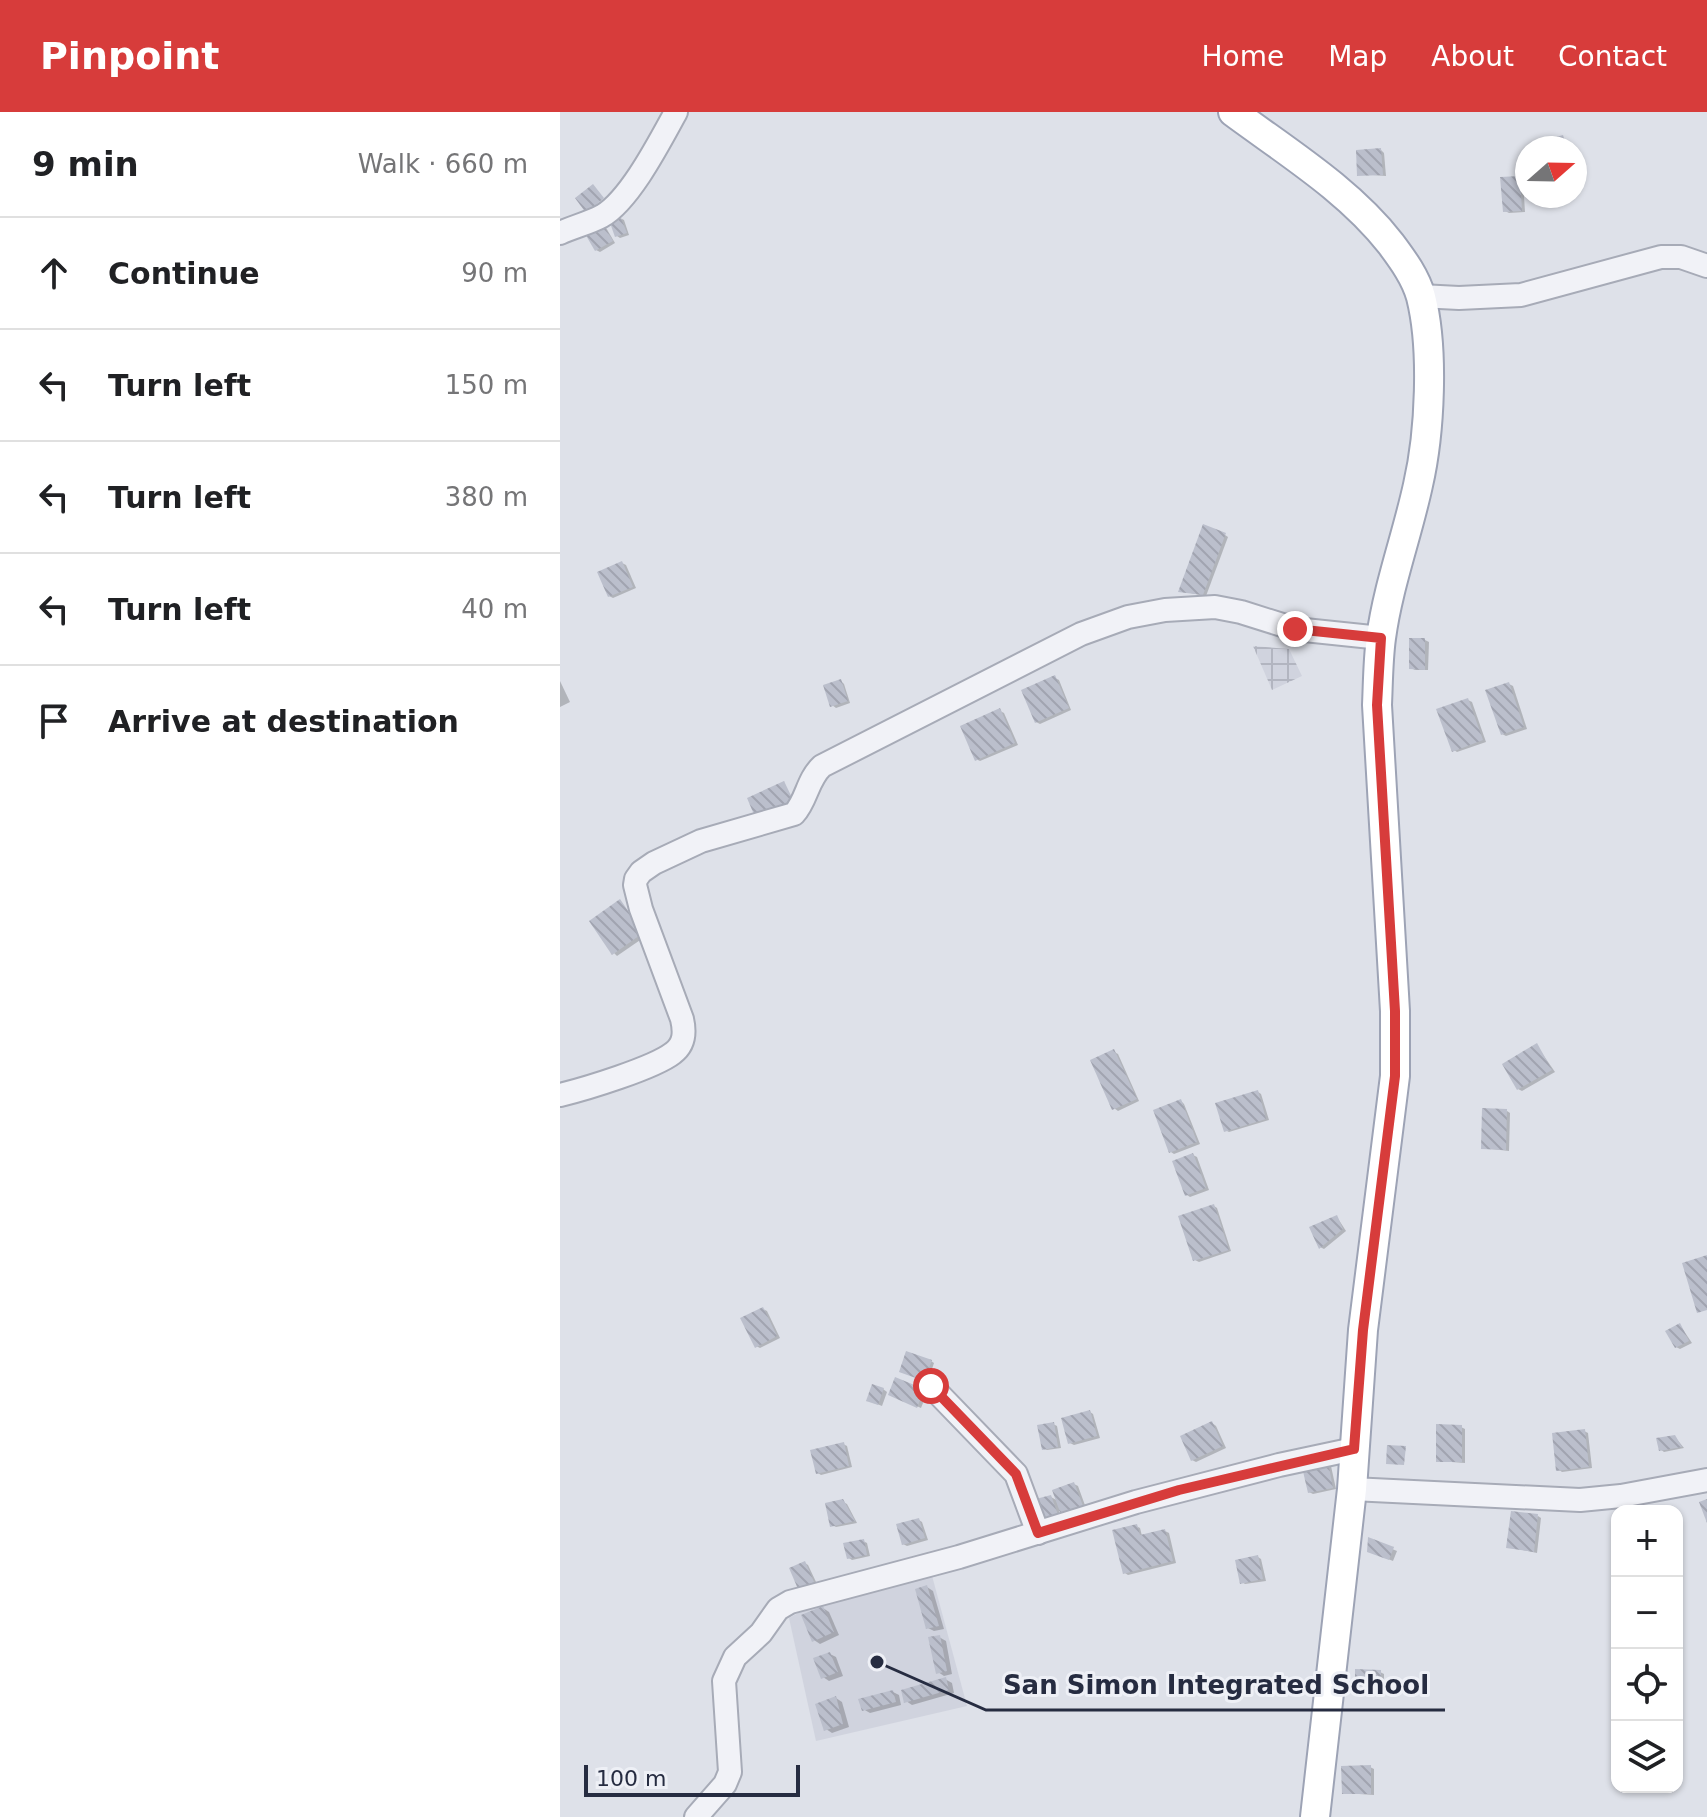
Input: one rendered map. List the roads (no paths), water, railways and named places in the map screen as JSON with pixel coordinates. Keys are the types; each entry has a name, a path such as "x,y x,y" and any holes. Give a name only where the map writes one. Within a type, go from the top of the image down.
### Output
{"main road":[{"path":"1233,112 1333,187 1366,217 1407,267 1420,296 1428,363 1427,422 1419,481 1381,638 1377,705 1395,1011 1395,1076 1363,1330 1352,1489 1315,1817"}],"street":[{"path":"560,233 603,215 615,205 653,155 676,112"},
{"path":"1420,296 1521,295 1661,257 1681,257 1707,266"},
{"path":"560,1095 660,1061 675,1053 682,1043 685,1031 682,1019 635,885 641,872 701,841 794,814 802,805 813,775 822,766 1081,634 1128,617 1165,610 1215,607 1295,629 1381,638"},
{"path":"931,1386 1016,1474 1038,1533"},
{"path":"696,1817 725,1784 730,1772 724,1681 728,1668 735,1657 761,1633 778,1609 790,1602 1179,1490 1354,1449"},
{"path":"1352,1489 1580,1500 1621,1496 1707,1480"}],"place":[{"name":"San Simon Integrated School","path":"877,1662"}]}
